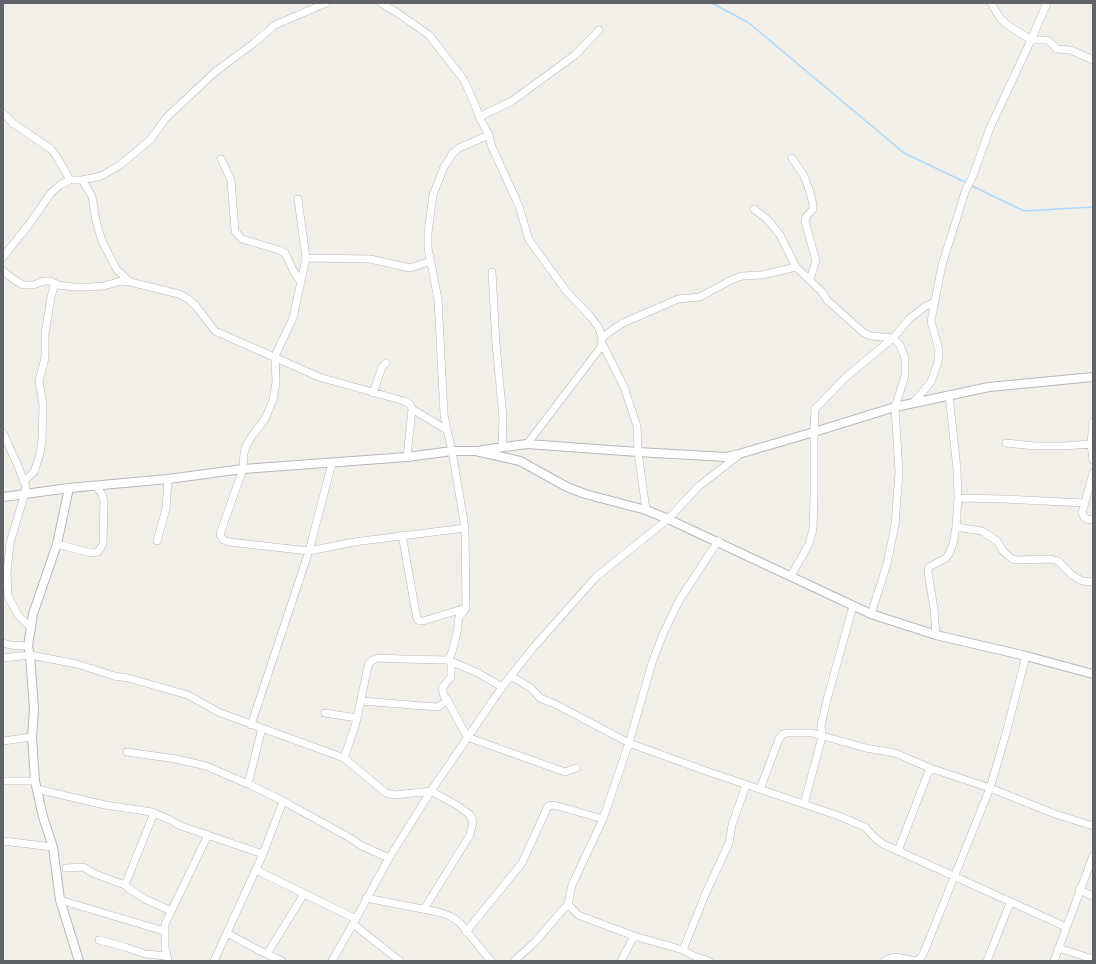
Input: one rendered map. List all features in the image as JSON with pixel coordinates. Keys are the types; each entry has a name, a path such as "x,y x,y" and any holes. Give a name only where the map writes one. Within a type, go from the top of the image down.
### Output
{"street":[{"path":"3,256 30,223 51,192 70,180 82,180 101,176 120,165 150,140 166,118 214,72 254,44 275,25 326,3"},
{"path":"381,3 428,34 464,80 478,110 479,117 489,135 491,146 519,206 529,240 567,292 590,316 599,328 602,340 624,387 637,426 638,452 646,510"},
{"path":"991,3 1000,18 1006,24 1031,40 1048,40 1057,49 1071,50 1093,60"},
{"path":"913,403 931,382 938,362 939,350 931,321 942,265 966,189 972,178 990,128 1047,3"},
{"path":"479,117 512,101 575,55 599,30"},
{"path":"3,113 14,124 52,149 70,180"},
{"path":"489,135 459,148 453,153 444,167 433,195 428,240 428,248 438,298 442,390 447,430 465,528 466,608 459,617 457,633 450,661 451,677 442,688 444,696 467,737 565,772 576,768"},
{"path":"792,158 804,176 813,205 813,209 806,217 805,221 816,261 810,279"},
{"path":"221,159 231,180 235,231 242,238 285,253 294,272 301,282"},
{"path":"82,180 92,196 96,221 102,241 118,270 130,282"},
{"path":"298,199 306,258 301,282 293,318 275,356 276,382 273,400 265,419 246,446 243,469 220,534 223,540 229,542 309,551 354,542 465,528"},
{"path":"754,208 768,220 780,235 796,267 810,279 828,301 864,333 871,336 893,338 900,345 905,358 905,376 895,407 899,472 895,525 887,564 871,614"},
{"path":"306,258 370,259 410,268 431,261"},
{"path":"526,444 601,347 602,340 615,328 678,299 700,297 731,280 742,276 762,275 796,267"},
{"path":"3,270 23,285 33,285 44,281 58,285 89,287 104,286 121,281 180,294 188,298 207,319 215,331 320,377 373,393 404,400 410,404 412,409 407,457"},
{"path":"492,272 496,344 503,418 502,448"},
{"path":"24,481 34,472 40,454 43,405 40,381 45,358 45,334 55,283"},
{"path":"791,576 809,544 813,529 815,409 846,377 893,338 910,318 926,306 935,302"},
{"path":"373,393 382,367 386,363"},
{"path":"3,497 25,493 168,479 243,469 407,457 452,451 476,451 526,444 638,452 726,456 739,454 895,407 913,403 989,387 1093,377"},
{"path":"936,635 934,609 928,572 929,567 946,558 949,554 953,544 956,527 958,498 957,469 949,396"},
{"path":"412,409 447,430"},
{"path":"1093,422 1091,444 1093,460"},
{"path":"3,433 24,481 25,493 10,543 7,572 8,596 18,615 30,628"},
{"path":"1006,443 1034,446 1091,444"},
{"path":"476,451 520,461 567,488 646,510 668,519 718,541 871,614 936,635 1026,656 1093,674"},
{"path":"332,961 355,922 366,898 389,858 431,791 467,737 533,648 596,577 668,519 699,486 739,454"},
{"path":"251,724 309,551 332,463"},
{"path":"1093,473 1082,513 1087,519 1093,520"},
{"path":"157,542 166,509 168,479"},
{"path":"57,544 92,553 98,552 103,544 104,501 102,494 96,486"},
{"path":"69,488 57,544 33,614 28,646 34,709 32,737 36,785 43,817 54,847 60,900 79,961"},
{"path":"958,498 1084,503"},
{"path":"956,527 982,531 997,541 1003,551 1012,559 1051,558 1082,581 1093,582"},
{"path":"402,535 417,619 420,622 466,608"},
{"path":"514,961 535,942 568,904 572,885 603,819 629,743 652,663 663,634 680,598 718,541"},
{"path":"804,804 822,737 821,725 853,606"},
{"path":"3,643 28,646"},
{"path":"3,658 30,655 77,664 114,676 128,678 181,693 190,696 218,712 344,758 386,793 395,796 431,791 458,806 470,815 473,822 470,835 424,909"},
{"path":"885,961 896,957 915,961 920,959 990,788 1026,656"},
{"path":"344,758 357,718 368,666 373,660 378,658 403,658 450,661 478,673 502,688"},
{"path":"511,676 532,688 540,698 557,705 629,743 839,816 865,827 882,844 1066,927"},
{"path":"361,701 436,707 448,701"},
{"path":"325,713 357,718"},
{"path":"248,784 262,728"},
{"path":"760,789 779,738 783,734 787,733 812,734 896,753 930,768 990,788 1055,814 1093,826"},
{"path":"3,741 32,737"},
{"path":"127,752 206,766 283,801 352,839 360,845 389,858"},
{"path":"898,851 930,768"},
{"path":"3,781 36,785 105,805 154,813 181,826 263,854"},
{"path":"683,950 705,895 729,843 732,825 746,784"},
{"path":"214,961 258,869 283,801"},
{"path":"466,932 522,863 548,806 554,806 603,819"},
{"path":"125,885 154,813"},
{"path":"99,940 145,954 168,958 164,931 165,924 208,835"},
{"path":"3,841 54,847"},
{"path":"1054,961 1079,890 1093,856"},
{"path":"66,868 83,867 95,874 125,885 145,899 171,911"},
{"path":"258,869 355,922 400,961"},
{"path":"1079,890 1093,896"},
{"path":"267,954 304,894"},
{"path":"366,898 424,909 450,916 459,922 491,961"},
{"path":"60,900 164,931"},
{"path":"987,961 1010,903"},
{"path":"568,904 578,915 634,936 683,950 692,958 709,961"},
{"path":"227,933 282,961"},
{"path":"621,961 634,936"},
{"path":"1058,948 1093,959"}],"waterway":[{"path":"712,3 749,23 904,153 967,183"},
{"path":"970,185 1024,211 1093,207"}]}
